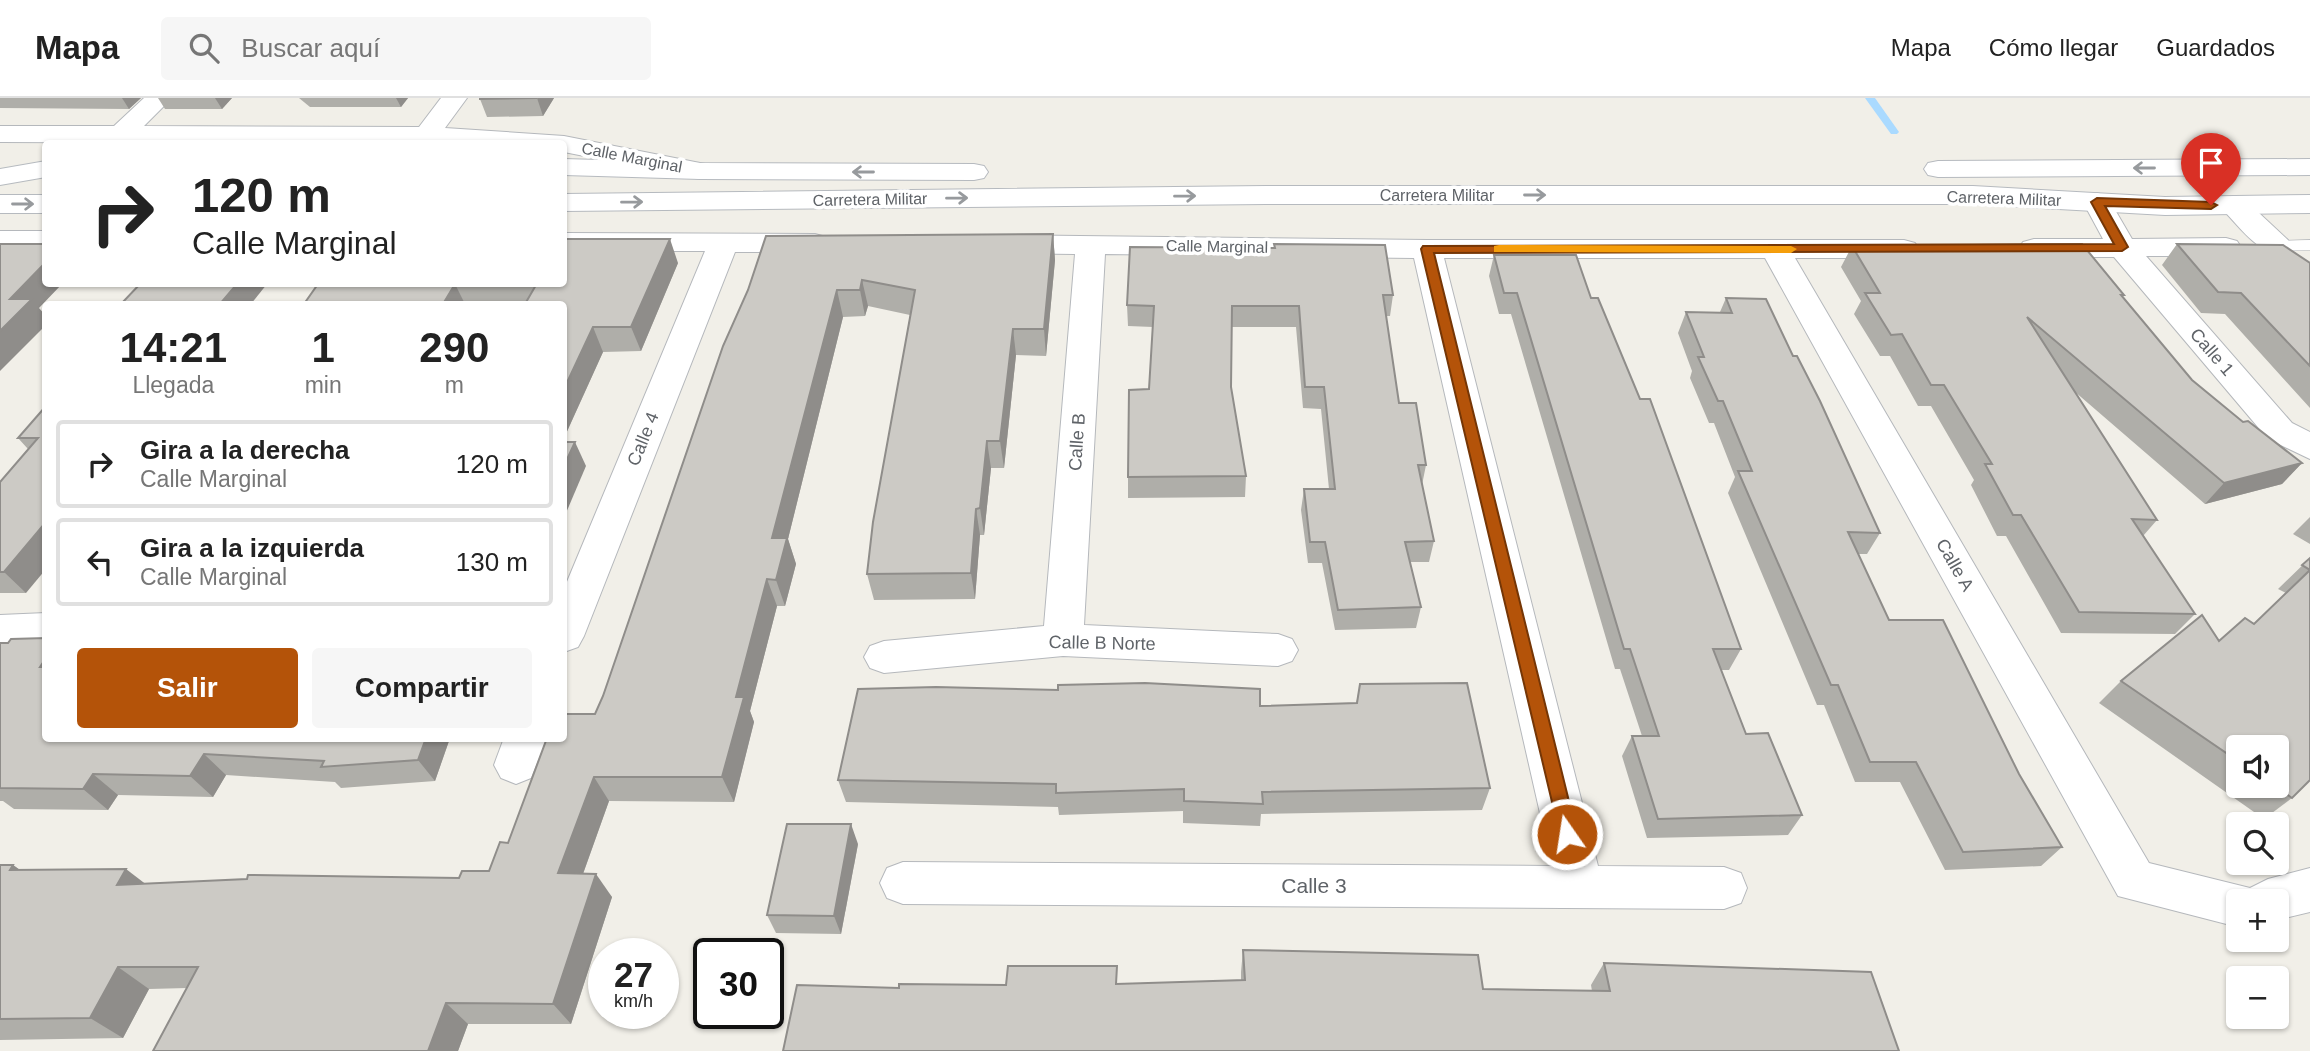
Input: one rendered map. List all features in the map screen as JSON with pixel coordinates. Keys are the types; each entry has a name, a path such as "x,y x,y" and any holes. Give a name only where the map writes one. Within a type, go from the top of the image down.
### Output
{"street":[{"path":"121,134 159,98"},
{"path":"427,135 454,98"},
{"path":"0,134 427,135 497,140"},
{"name":"Calle Marginal","path":"567,145 700,171"},
{"path":"0,157 42,157"},
{"name":"Carretera Militar","path":"567,167 700,171 1374,174 2310,167"},
{"path":"0,177 42,170"},
{"name":"Carretera Militar","path":"567,203 1266,195 1973,195 2165,206 2310,204"},
{"path":"2097,202 2122,247"},
{"path":"0,204 42,204"},
{"path":"2234,205 2277,246"},
{"path":"0,240 42,240"},
{"path":"567,242 846,243"},
{"name":"Calle 4","path":"567,629 723,243"},
{"name":"Calle Marginal","path":"968,244 1427,249 1928,248"},
{"name":"Calle B","path":"1063,640 1091,245"},
{"path":"2011,248 2277,246"},
{"name":"Calle 1","path":"2122,247 2280,431 2310,447"},
{"path":"1427,249 1580,887"},
{"name":"Calle A","path":"1775,249 2134,881 2226,902"},
{"path":"0,631 42,629"},
{"name":"Calle B Norte","path":"884,657 1063,640 1279,650"},
{"name":"Calle 3","path":"904,883 1724,888"},
{"path":"2289,896 2310,890"}],"lane":[{"path":"2277,246 2310,245"}],"building":[{"path":"1053,234 1044,329 1013,329 1000,441 987,441 980,508 976,509 971,573 867,574 873,522 915,290 862,280 860,290 837,290 772,538 787,538 776,580 767,579 736,697 744,697 722,777 594,777 558,873 596,874 553,1004 446,1003 428,1051 153,1051 198,967 118,967 90,1018 0,1019 0,865 13,865 10,870 126,869 117,885 247,879 248,875 459,878 462,871 489,871 500,842 508,843 546,742 567,742 567,714 595,714 603,696 723,346 748,290 766,236"},
{"path":"567,239 670,239 631,327 593,327 567,383 567,301 527,301 535,287 567,287"},
{"path":"0,244 42,244 42,266 10,299 32,299 0,331"},
{"path":"1274,244 1385,245 1393,295 1383,295 1399,403 1416,403 1426,465 1418,465 1434,541 1405,542 1421,607 1338,610 1325,542 1310,542 1304,489 1335,489 1324,387 1305,387 1299,306 1232,306 1231,387 1246,476 1128,477 1129,390 1149,389 1154,306 1127,305 1130,247 1275,248"},
{"path":"2082,244 2192,380 2243,422 2248,421 2302,463 2224,483 2027,317 2157,520 2132,519 2195,614 2079,612 2021,515 2013,515 1985,464 1992,464 1944,385 1931,385 1902,334 1891,335 1865,293 1880,293 1852,246"},
{"path":"2177,244 2283,245 2310,263 2310,366 2241,293 2218,292"},
{"path":"1494,255 1576,255 1591,298 1598,298 1640,399 1650,399 1741,649 1713,649 1746,734 1768,733 1802,815 1658,819 1632,736 1659,736 1630,649 1624,649 1517,293 1504,293"},
{"path":"137,287 234,287 223,301 124,301"},
{"path":"316,287 453,287 445,301 306,301"},
{"path":"1726,298 1766,299 1793,356 1797,356 1820,401 1880,533 1848,532 1889,620 1943,620 2019,774 2062,847 1963,852 1916,762 1870,762 1838,685 1831,685 1738,471 1752,471 1723,401 1718,401 1698,357 1704,357 1686,312 1732,313"},
{"path":"42,411 42,527 4,572 0,572 0,482 38,438 18,438"},
{"path":"567,442 575,442 567,459"},
{"path":"2310,558 2310,570 2302,565"},
{"path":"2310,570 2310,780 2292,798 2289,796 2289,735 2226,735 2226,753 2121,681 2202,615 2219,641 2245,618 2254,624"},
{"path":"42,638 42,742 425,742 418,760 321,767 324,761 204,754 190,776 93,774 83,789 0,788 0,643 8,643 11,639"},
{"path":"1145,683 1260,689 1260,706 1357,703 1360,684 1467,683 1490,788 1262,792 1263,804 1184,801 1184,789 1056,793 1056,784 838,780 858,689 936,687 1058,690 1058,685"},
{"path":"787,824 851,824 834,916 767,915"},
{"path":"1243,950 1478,955 1483,989 1610,991 1604,963 1871,972 1899,1051 783,1051 797,985 899,988 899,984 1006,985 1008,966 1117,966 1116,984 1245,980"}],"waterway":[{"path":"1870,98 1894,132"}],"slow traffic":[{"path":"1499,249 1791,249"}],"route":[{"path":"1567,834 1427,249 2122,247 2097,202 2165,206 2211,205"}]}
